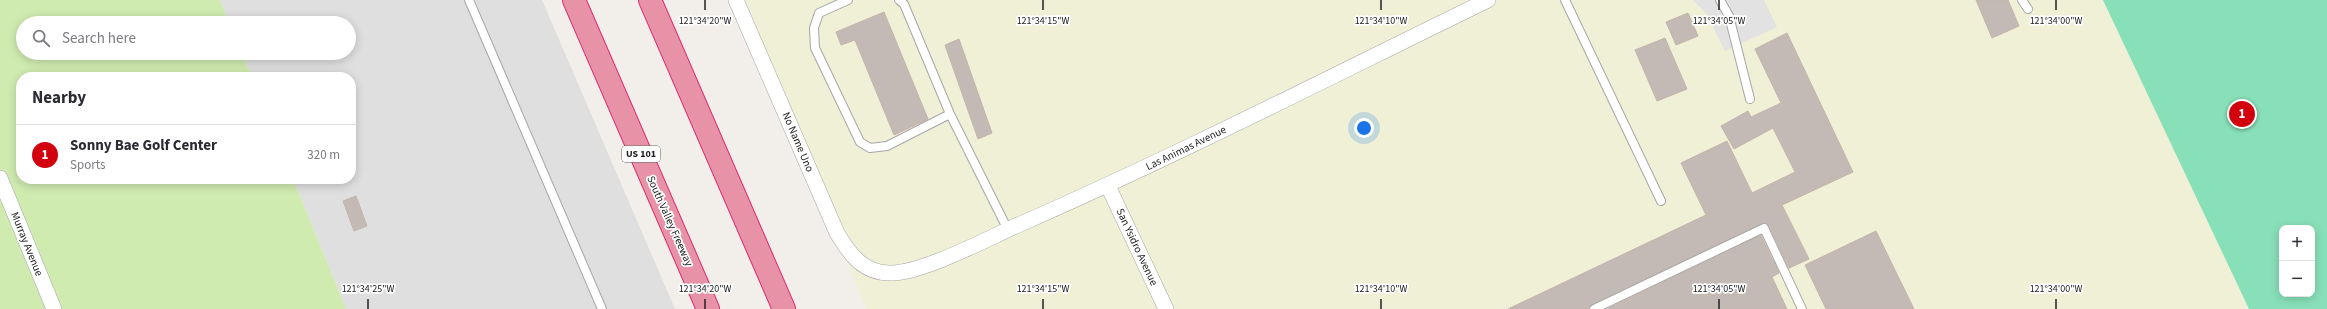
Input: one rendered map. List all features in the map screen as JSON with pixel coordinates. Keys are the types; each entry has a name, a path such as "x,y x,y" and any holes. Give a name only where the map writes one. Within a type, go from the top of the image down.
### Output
{"highway":[{"name":"South Valley Freeway","path":"574,0 708,309"},
{"path":"650,0 784,309"}],"street":[{"name":"No Name Uno","path":"736,0 837,233 847,249 861,264 876,272"},
{"name":"Las Animas Avenue","path":"876,272 893,273 927,265 1108,186 1488,0"},
{"name":"Murray Avenue","path":"0,178 54,309"},
{"name":"San Ysidro Avenue","path":"1108,186 1166,309"}],"lane":[{"path":"469,0 602,309"},
{"path":"848,0 819,13 814,28 815,48 860,142 870,148 887,146 950,114"},
{"path":"899,0 904,4 950,114 1008,230"},
{"path":"1565,0 1661,201"},
{"path":"1720,0 1729,16 1750,99"},
{"path":"2022,0 2028,9"},
{"path":"1594,309 1764,228 1802,309"}],"shaded area":[{"path":"220,0 542,0 675,309 346,309 295,184 356,184 356,72 250,72 245,60 356,60 356,16 226,16"},
{"path":"1693,0 1764,0 1777,27 1725,51 1707,14"}],"green space":[{"path":"0,0 220,0 226,16 16,16 16,60 245,60 250,72 16,72 16,184 295,184 346,309 0,309"},
{"path":"746,0 2327,0 2327,309 866,309"},
{"path":"2103,0 2327,0 2327,309 2249,309"}],"building":[{"path":"1976,0 2008,0 2019,26 1992,38"},
{"path":"884,12 928,119 894,135 855,40 841,45 836,32"},
{"path":"1688,13 1698,36 1676,45 1666,22"},
{"path":"1787,33 1853,172 1782,205 1809,259 1789,268 1769,226 1764,223 1592,304 1589,309 1508,309 1706,215 1681,163 1727,141 1752,193 1795,172 1773,128 1734,149 1721,126 1748,111 1751,117 1781,103 1755,49"},
{"path":"1665,38 1687,89 1657,101 1635,50"},
{"path":"959,39 992,133 978,139 945,45"},
{"path":"356,196 367,226 354,231 343,201"},
{"path":"1876,231 1914,309 1826,309 1805,265"},
{"path":"1761,235 1779,273 1772,277 1787,309 1607,309"}],"place":[{"name":"Sonny Bae Golf Center","path":"2242,114"}]}
